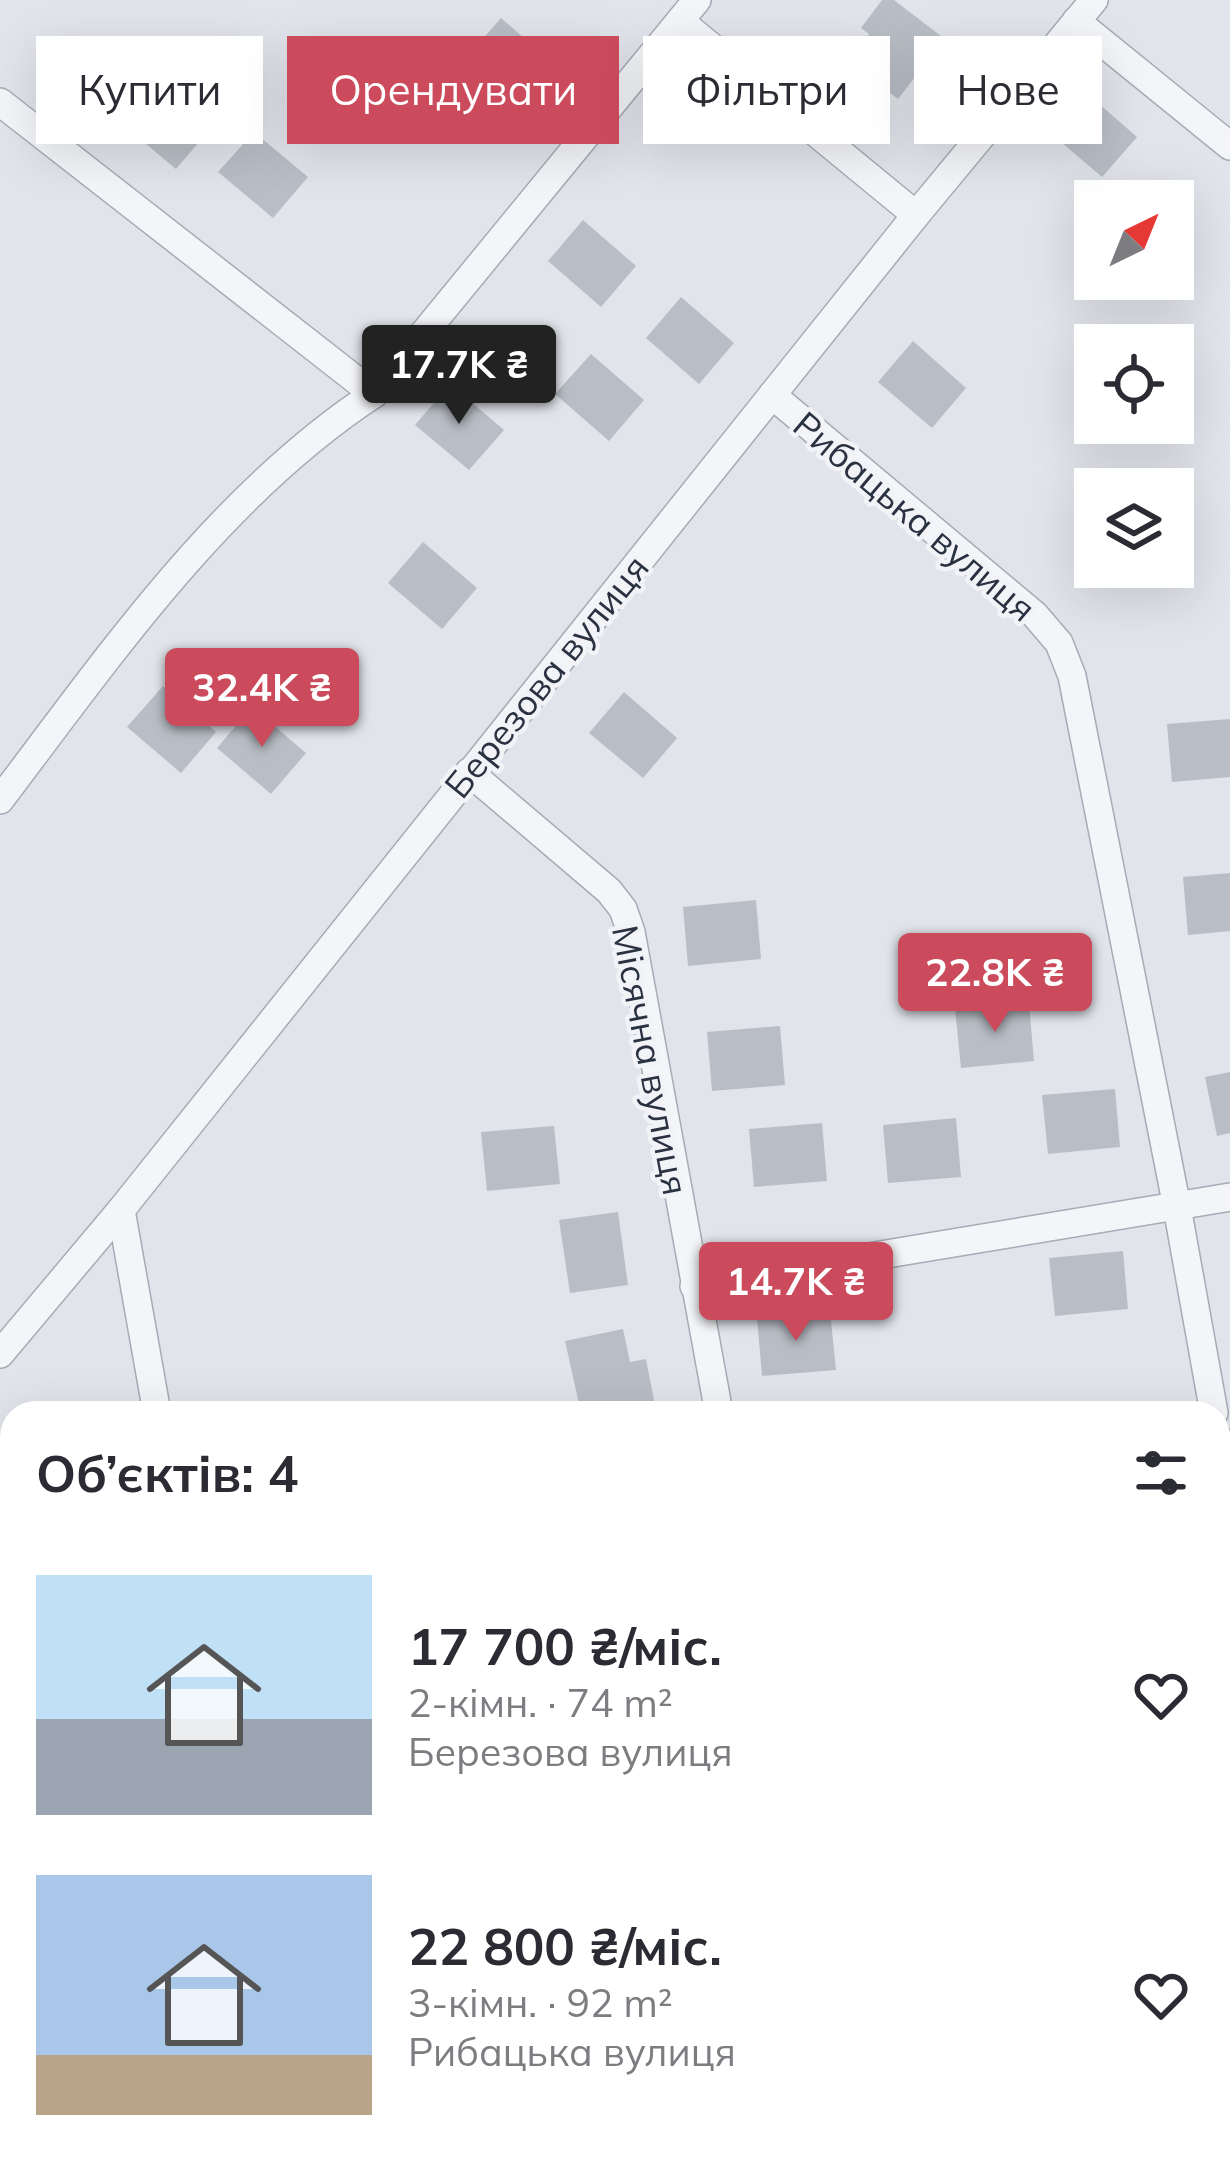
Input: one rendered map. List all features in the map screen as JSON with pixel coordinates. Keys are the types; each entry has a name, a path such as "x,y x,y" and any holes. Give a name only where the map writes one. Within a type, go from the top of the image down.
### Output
{"street":[{"path":"0,800 124,636 248,498 323,427 374,394 688,11 916,215"},
{"path":"1085,11 1230,146"},
{"name":"Березова вулиця","path":"0,1354 121,1210 916,215 1085,11"},
{"path":"0,102 374,394"},
{"name":"Рибацька вулиця","path":"772,395 1036,615 1059,644 1072,676 1212,1401"},
{"name":"Місячна вулиця","path":"469,772 609,891 622,909 631,932 717,1401"},
{"path":"694,1286 1230,1197"},
{"path":"121,1210 155,1401"}],"building":[{"path":"882,0 894,0 941,36 914,36 914,78 898,99 890,93 890,36 867,36 861,28"},
{"path":"501,18 522,36 485,36"},
{"path":"1102,107 1137,137 1102,177 1063,144 1102,144"},
{"path":"263,140 308,177 273,218 218,172 243,144 263,144"},
{"path":"146,144 197,144 176,169"},
{"path":"583,220 636,266 601,307 548,261"},
{"path":"681,297 734,343 699,384 646,338"},
{"path":"913,341 966,388 932,428 878,382"},
{"path":"591,354 644,400 609,441 555,394"},
{"path":"450,384 504,430 469,470 415,425"},
{"path":"423,542 477,588 442,629 388,583"},
{"path":"163,686 216,732 181,773 127,727"},
{"path":"624,692 677,738 643,778 589,733"},
{"path":"252,707 306,753 271,794 217,748"},
{"path":"1230,719 1230,777 1172,782 1167,724"},
{"path":"1230,873 1230,931 1188,935 1183,877"},
{"path":"756,900 761,959 688,966 683,907"},
{"path":"1029,1003 1034,1061 961,1068 955,1009"},
{"path":"780,1026 785,1085 712,1091 707,1032"},
{"path":"1230,1072 1230,1133 1217,1136 1205,1077"},
{"path":"1115,1089 1120,1147 1048,1154 1042,1095"},
{"path":"956,1118 961,1177 888,1183 883,1125"},
{"path":"822,1123 827,1181 754,1187 749,1129"},
{"path":"554,1126 560,1184 487,1191 481,1132"},
{"path":"618,1212 628,1285 570,1293 559,1220"},
{"path":"1123,1251 1128,1309 1055,1316 1049,1258"},
{"path":"830,1311 836,1370 762,1376 757,1318"},
{"path":"623,1329 630,1362 646,1359 654,1401 578,1401 565,1341"}]}
